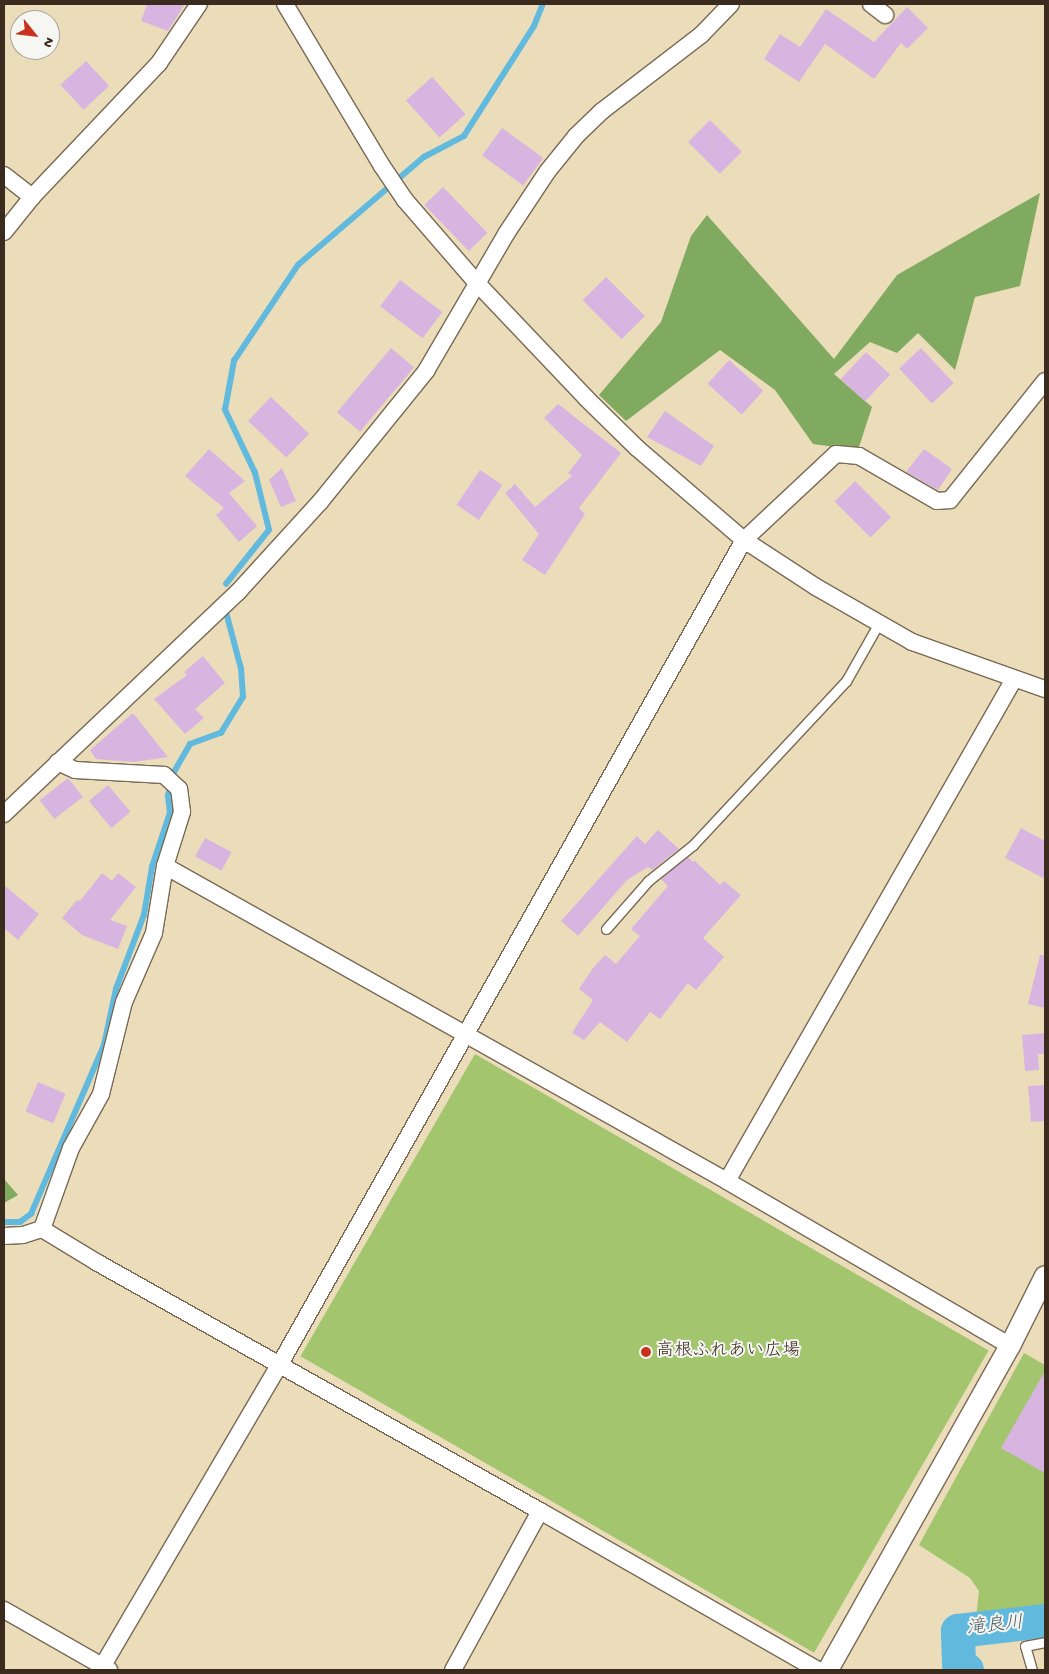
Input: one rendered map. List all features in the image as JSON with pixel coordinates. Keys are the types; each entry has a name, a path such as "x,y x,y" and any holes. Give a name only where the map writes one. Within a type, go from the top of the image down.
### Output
{"street":[{"path":"4,232 32,197 159,64 199,4"},
{"path":"285,4 382,166 405,200 476,282 586,398 637,448 744,540 816,587 912,642 1045,689"},
{"path":"4,814 238,592 320,502 426,371 476,282 547,172 576,136 602,111 701,34 731,4"},
{"path":"871,4 885,15"},
{"path":"4,175 32,197"},
{"path":"4,1610 105,1669 280,1364 744,540 836,454 859,456 937,501 950,500 1045,381"},
{"path":"727,1181 1014,679"},
{"path":"42,1229 71,1148 101,1094 124,1002 154,933 165,866 182,812 179,789 164,775 75,770 58,762"},
{"path":"165,866 727,1181 1010,1346"},
{"path":"4,1236 23,1235 42,1229 98,1264 280,1364 818,1670"},
{"path":"828,1670 1010,1346 1045,1276"},
{"path":"453,1670 540,1511"}],"lane":[{"path":"606,928 648,881 693,846 846,681 879,623"},
{"path":"1032,1670 1025,1646 1045,1642"}],"green space":[{"path":"1040,193 1020,286 975,297 955,370 918,333 897,353 870,342 834,374 872,407 858,450 813,444 775,390 720,350 626,421 599,395 661,322 691,236 707,215 834,359 897,275"},
{"name":"高根ふれあい広場","path":"475,1054 989,1350 814,1653 300,1356"},
{"path":"4,1179 18,1195 4,1203"},
{"path":"1024,1353 1045,1365 1045,1616 1037,1619 976,1617 979,1591 970,1578 919,1545"}],"building":[{"path":"147,4 185,4 168,31 141,21"},
{"path":"907,7 928,28 907,49 901,43 874,79 825,44 799,82 764,59 780,34 800,47 826,9 874,42"},
{"path":"86,61 109,86 84,110 60,85"},
{"path":"432,77 465,114 439,138 406,100"},
{"path":"710,120 742,152 720,174 688,142"},
{"path":"502,128 543,158 523,185 482,156"},
{"path":"443,187 487,233 469,251 424,205"},
{"path":"606,277 645,316 622,339 583,300"},
{"path":"400,280 442,312 422,338 380,306"},
{"path":"391,348 414,367 360,432 337,412"},
{"path":"921,348 954,383 932,404 899,368"},
{"path":"866,352 890,375 865,402 841,379"},
{"path":"729,360 763,391 742,415 708,384"},
{"path":"271,397 309,434 286,458 248,421"},
{"path":"558,404 621,453 579,508 585,514 545,575 522,560 539,534 505,493 515,484 535,507 572,476 568,473 582,455 544,418"},
{"path":"665,411 714,446 701,466 647,437"},
{"path":"209,449 245,481 229,493 257,526 239,542 216,515 224,508 185,476"},
{"path":"924,449 952,469 938,490 906,472"},
{"path":"282,468 296,501 281,507 269,480"},
{"path":"480,470 502,485 479,520 457,505"},
{"path":"855,481 891,517 871,538 834,502"},
{"path":"203,656 225,683 195,709 204,718 185,734 154,699 187,675 184,672"},
{"path":"133,713 168,757 134,762 96,759 90,750"},
{"path":"68,778 83,797 54,819 40,800"},
{"path":"108,785 130,812 111,828 89,801"},
{"path":"1021,828 1045,841 1045,879 1005,858"},
{"path":"658,830 679,849 652,870 648,867 627,880 578,936 561,921 637,836 645,844"},
{"path":"205,838 231,852 222,871 195,857"},
{"path":"688,857 693,862 695,861 720,885 724,881 741,895 703,938 724,957 696,990 688,983 660,1019 650,1012 627,1042 600,1022 584,1040 572,1033 593,1000 579,989 593,968 605,955 616,964 640,936 631,929 668,886 661,879"},
{"path":"102,873 112,881 118,873 136,887 110,920 127,926 118,949 82,935 62,918 77,900 80,901"},
{"path":"4,885 39,914 18,940 4,928"},
{"path":"1040,955 1045,955 1045,1008 1028,1004"},
{"path":"1045,1033 1045,1054 1038,1054 1039,1070 1025,1071 1022,1035"},
{"path":"38,1082 66,1094 53,1123 25,1111"},
{"path":"1045,1085 1045,1121 1031,1122 1028,1086"},
{"path":"1045,1371 1045,1473 1001,1448"}],"waterway":[{"path":"226,584 269,530 255,473 225,410 234,361 298,265 424,157 464,136 534,26 543,4"},
{"path":"4,1222 20,1222 31,1214 104,1045 116,989 144,915 152,867 170,813 168,796 174,772 190,744 221,733 243,697 241,669 227,616"},
{"name":"滝良川","path":"967,1670 959,1664 958,1631 1045,1621"}],"place":[{"name":"高根ふれあい広場","path":"646,1352"}]}
